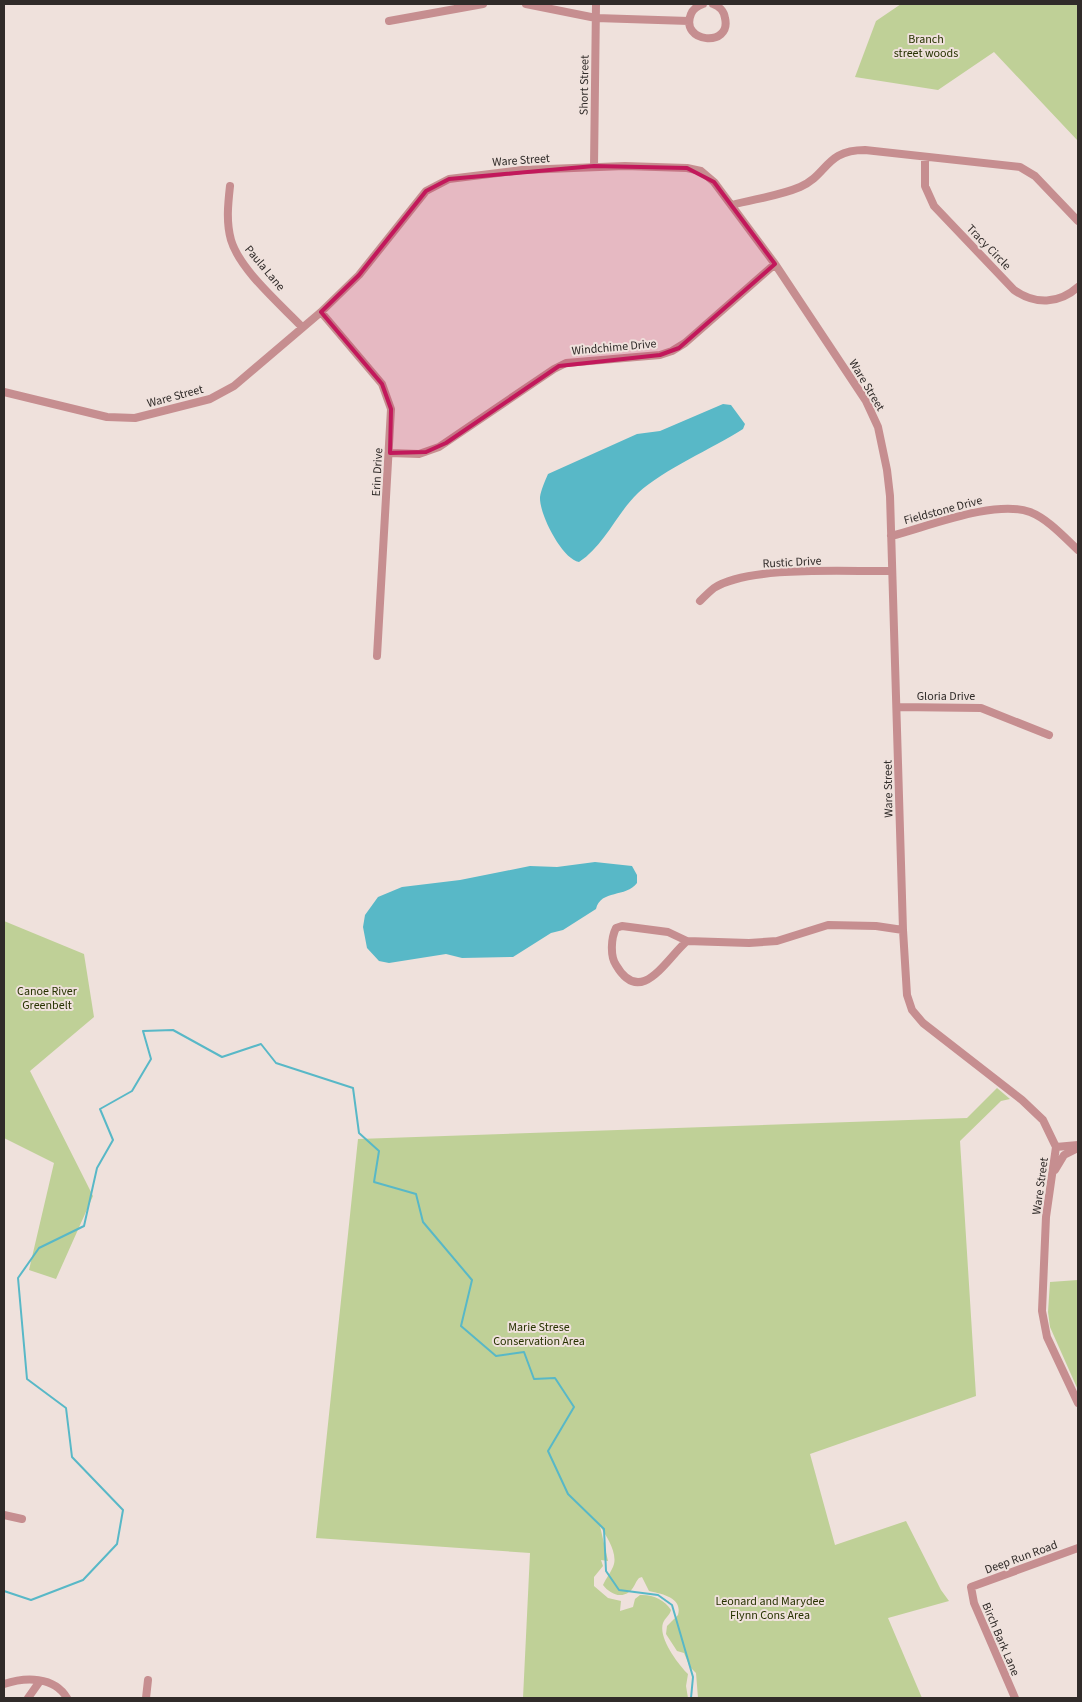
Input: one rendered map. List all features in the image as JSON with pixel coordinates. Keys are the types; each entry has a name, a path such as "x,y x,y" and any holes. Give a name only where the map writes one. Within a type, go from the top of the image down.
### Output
{"street":[{"path":"389,21 483,4"},
{"path":"526,4 596,18 689,21"},
{"name":"Short Street","path":"594,166 596,4"},
{"path":"703,4 694,9 689,21 693,32 702,39 713,39 725,27 725,15 722,9 713,4"},
{"path":"732,205 800,187 810,181 832,159 850,151 1013,166 1026,170 1040,181 1078,221"},
{"name":"Tracy Circle","path":"925,157 925,186 934,206 1014,290 1031,299 1044,301 1063,298 1078,287"},
{"name":"Ware Street","path":"4,392 107,417 135,418 210,399 234,386 302,326 322,312 359,275 426,191 449,179 481,174 594,166 666,166 701,171 714,182 775,264 866,401 878,427 887,470 891,536 903,930 907,995 912,1010 923,1023 1022,1100 1043,1120 1056,1147 1046,1217 1042,1312 1048,1337 1078,1403"},
{"name":"Paula Lane","path":"230,186 228,218 235,251 258,280 302,326"},
{"name":"Windchime Drive","path":"390,453 419,454 439,447 554,368 566,363 660,355 672,351 685,343 775,264"},
{"name":"Erin Drive","path":"322,312 386,392 391,409 377,656"},
{"name":"Fieldstone Drive","path":"891,536 984,509 1019,510 1030,512 1043,519 1078,550"},
{"name":"Rustic Drive","path":"700,602 714,588 744,577 787,573 892,570"},
{"name":"Gloria Drive","path":"897,707 981,708 1049,735"},
{"path":"688,940 648,980 638,984 632,983 625,978 613,960 613,933 616,928 622,926 668,932 688,940 748,943 777,941 828,925 876,926 903,930"},
{"path":"1056,1147 1078,1146"},
{"path":"1053,1172 1064,1155 1078,1146"},
{"path":"4,1515 22,1519"},
{"name":"Deep Run Road","path":"971,1588 1078,1548"},
{"name":"Birch Bark Lane","path":"971,1588 974,1603 1014,1698"},
{"path":"4,1684 21,1678 40,1681 55,1685 67,1698"},
{"path":"146,1698 148,1680"},
{"path":"28,1698 40,1681"}],"highlighted area":[{"path":"594,166 687,168 714,182 775,264 679,348 660,355 559,366 446,443 426,452 390,453 391,409 382,384 321,312 359,275 426,191 449,179"}],"green space":[{"name":"Branch street woods","path":"901,4 1078,4 1078,141 994,52 938,90 855,77 876,21"},
{"name":"Canoe River Greenbelt","path":"4,921 84,954 94,1017 30,1071 93,1196 56,1279 29,1270 54,1163 4,1138"},
{"name":"Marie Strese Conservation Area","path":"997,1088 1010,1099 1001,1101 960,1141 976,1396 810,1454 835,1545 906,1521 941,1590 949,1601 888,1618 922,1698 698,1698 696,1673 690,1667 684,1653 677,1651 666,1634 667,1626 678,1615 679,1609 677,1604 670,1597 649,1591 642,1577 626,1594 618,1595 611,1593 605,1588 603,1585 613,1567 615,1559 610,1544 600,1526 608,1561 601,1560 603,1566 594,1577 594,1586 608,1598 621,1601 620,1611 633,1607 635,1599 640,1595 658,1598 668,1606 671,1610 663,1623 663,1636 674,1657 688,1674 686,1686 688,1698 523,1698 530,1553 316,1538 358,1139 967,1118"},
{"path":"1078,1280 1078,1390 1050,1327 1048,1312 1050,1282"}],"water":[{"path":"723,404 731,405 745,424 743,429 674,467 649,484 630,501 596,547 579,562 572,559 566,553 553,535 543,514 540,497 548,474 637,434 660,431"},
{"path":"595,862 632,866 637,875 637,883 627,891 608,896 599,903 596,909 563,930 551,933 513,957 462,958 446,954 389,963 379,961 367,948 363,927 365,915 378,897 402,887 460,880 530,866 557,867"}],"waterway":[{"path":"4,1591 31,1600 83,1580 117,1544 123,1510 72,1457 66,1408 27,1379 18,1278 39,1248 84,1226 97,1168 113,1140 100,1109 132,1091 151,1059 143,1031 173,1030 222,1057 261,1044 276,1063 353,1088 359,1133 379,1151 374,1182 416,1194 423,1222 472,1280 461,1326 496,1356 524,1352 534,1379 555,1378 574,1407 548,1451 568,1494 604,1529 606,1571 619,1590 658,1595 672,1605 693,1677 691,1698"}],"park label":[{"name":"Leonard and Marydee Flynn Cons Area","path":"770,1608"}]}
